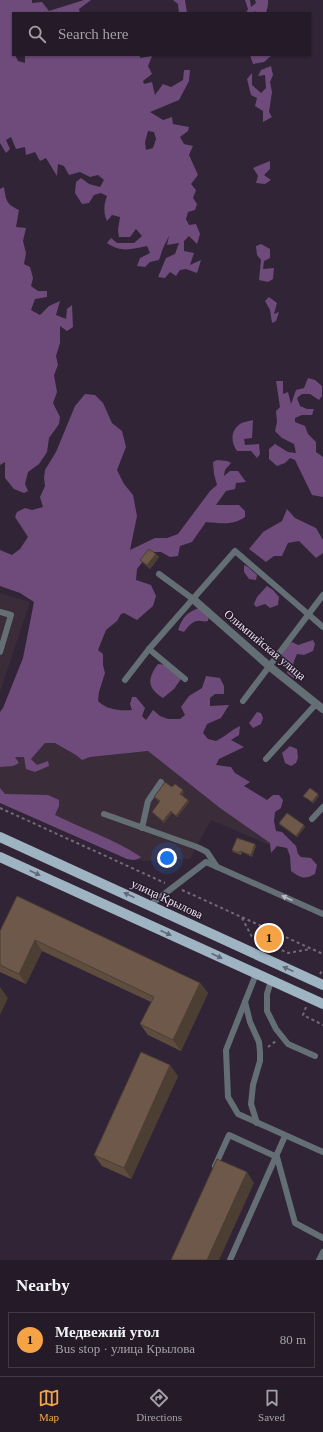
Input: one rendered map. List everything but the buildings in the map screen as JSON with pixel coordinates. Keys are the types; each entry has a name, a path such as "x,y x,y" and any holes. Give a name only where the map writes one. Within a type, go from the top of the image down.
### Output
{"main road":[{"name":"улица Крылова","path":"0,837 323,985"},
{"path":"0,857 323,1004"}],"street":[{"name":"Олимпийская улица","path":"192,599 269,666 323,709"}],"lane":[{"path":"125,680 149,649 235,551 323,627"},
{"path":"159,574 192,599"},
{"path":"243,701 323,595"},
{"path":"0,612 11,615 0,652"},
{"path":"149,649 186,679"},
{"path":"266,759 316,704"},
{"path":"142,828 148,801 161,782"},
{"path":"312,819 323,807"},
{"path":"104,814 197,847 207,852 217,867"},
{"path":"150,905 206,862 323,914"},
{"path":"256,974 226,1050 228,1097 238,1114 323,1152"},
{"path":"271,981 267,994 267,1011 276,1029 288,1044 315,1056"},
{"path":"245,1001 250,1022 259,1042 260,1052 260,1061 253,1085 251,1104 257,1123"},
{"path":"213,1170 229,1136 276,1157 295,1223 323,1238"},
{"path":"230,1260 285,1136"},
{"path":"319,1260 323,1252"}],"path":[{"path":"0,808 323,954"},
{"path":"242,917 252,937 288,953 311,949"},
{"path":"303,1015 323,1025"},
{"path":"260,1052 282,1037"}],"shaded area":[{"path":"0,0 32,0 32,3 42,2 49,11 84,0 91,0 79,9 80,12 12,12 12,56 16,56 18,61 25,63 25,56 140,56 140,58 152,56 148,66 152,74 143,81 144,84 152,82 155,95 163,84 171,87 183,80 184,70 190,70 189,81 179,100 150,112 163,120 172,117 173,124 189,127 188,131 180,137 184,144 193,146 189,155 198,175 191,184 196,190 193,198 197,204 195,210 188,212 186,219 189,225 196,224 200,234 197,244 189,236 184,241 184,251 194,253 190,265 201,260 197,273 186,269 180,270 176,276 170,272 165,278 158,277 166,258 175,254 179,243 167,245 169,236 159,260 150,262 145,267 137,266 140,258 150,253 147,246 122,249 107,243 111,238 117,243 134,243 142,236 136,229 130,237 119,237 118,230 120,217 112,215 107,221 106,218 104,208 107,196 101,193 94,195 89,203 82,204 75,193 76,182 81,178 89,184 100,187 104,180 98,175 90,177 80,172 69,175 64,166 58,164 57,176 46,158 40,161 35,152 26,155 25,147 16,149 11,137 6,140 10,149 6,153 0,143","holes":["148,131 154,132 156,139 153,148 146,150 145,142"]},
{"path":"173,0 185,0 187,12 179,12 178,4"},
{"path":"245,0 250,0 251,7 256,3 255,0 268,0 266,12 246,12 248,9"},
{"path":"250,56 271,56 264,62 253,64"},
{"path":"271,66 273,75 270,82 272,92 269,112 272,117 263,122 263,111 255,106 257,98 251,95 247,79 252,73 252,85 261,93 266,88 265,75 258,76 261,70"},
{"path":"270,161 270,169 264,175 271,180 265,184 256,183 258,176 253,168"},
{"path":"4,187 7,201 11,206 19,210 16,227 26,228 23,241 26,253 24,264 30,267 33,278 31,286 38,291 47,291 47,297 35,299 31,310 40,315 49,306 60,301 56,315 66,319 67,309 72,305 73,327 67,331 60,326 60,343 56,356 58,365 54,375 57,392 53,403 60,417 59,424 49,438 47,452 39,464 28,472 25,484 28,491 24,493 14,489 5,478 5,462 0,465 0,189"},
{"path":"261,244 270,249 270,258 264,261 263,269 274,268 273,279 268,282 259,280 261,260 257,255 256,246"},
{"path":"269,297 277,303 274,314 279,312 276,321 272,323 270,310 265,301"},
{"path":"308,378 315,380 322,386 322,396 319,400 310,394 302,394 297,398 300,406 307,409 314,409 312,415 302,415 295,418 295,422 305,426 308,434 316,442 316,452 323,457 323,497 312,495 295,460 290,458 285,463 277,466 269,459 269,449 275,444 288,452 296,453 294,444 282,438 275,431 277,422 276,411 280,407 276,381 283,381 283,394 288,392 291,404 296,390 304,388"},
{"path":"85,394 95,395 103,403 112,423 122,431 126,447 117,470 124,484 133,495 137,516 130,550 155,538 167,538 178,534 210,491 217,485 213,462 217,460 231,463 225,470 224,476 230,471 238,471 246,482 236,483 235,489 226,491 216,505 239,505 245,511 245,517 231,523 206,522 192,542 180,546 178,556 170,557 161,552 150,552 137,569 136,580 151,585 156,596 153,606 137,620 124,613 121,614 117,621 106,630 98,650 103,654 105,673 99,692 98,701 105,706 114,709 132,710 130,704 132,697 136,697 145,708 142,716 146,720 153,710 160,716 168,719 180,719 185,715 181,707 189,696 202,688 206,676 220,678 224,686 224,694 215,694 210,698 210,706 229,705 221,718 207,724 203,733 208,739 216,741 240,726 239,735 231,740 244,747 219,759 216,765 231,767 235,773 250,782 244,786 267,800 273,795 279,795 283,800 281,808 275,812 274,821 276,831 282,832 296,846 298,854 301,857 311,858 317,865 315,874 311,876 305,878 291,871 290,856 287,848 277,846 271,853 270,843 220,808 148,751 90,757 82,760 55,743 45,743 31,759 37,765 48,761 49,766 35,772 26,769 24,757 15,757 19,763 13,766 0,767 0,712 23,658 34,602 20,593 0,586 0,550 12,555 20,549 28,537 15,517 17,512 25,508 32,510 43,507 40,497 45,486 45,470 56,452 75,406"},
{"path":"253,420 252,438 244,439 245,445 259,444 260,454 257,458 251,451 237,451 232,437 234,430 240,424"},
{"path":"287,509 295,518 316,528 323,540 323,553 316,558 299,541 288,543 282,556 274,556 266,562 249,549 263,532 282,521"},
{"path":"244,565 257,575 256,580 249,579 244,572"},
{"path":"267,586 279,597 278,605 270,608 265,604 256,607 254,604 257,597"},
{"path":"0,593 30,602 0,692"},
{"path":"199,608 209,616 208,621 196,621 184,632 178,630 186,616"},
{"path":"313,640 315,644 313,651 304,655 297,654 294,660 294,670 298,675 294,678 287,673 288,666 281,657 285,648 292,642 298,645"},
{"path":"158,664 166,665 181,679 174,689 163,698 154,691 150,683 154,669"},
{"path":"257,712 261,713 263,718 261,724 253,728 249,723"},
{"path":"0,718 90,757 148,751 220,808 270,843 269,845 211,820 190,859 143,861 0,801"},
{"path":"290,746 297,749 298,758 296,763 291,766 285,763 282,753"},
{"path":"0,788 5,794 48,795 59,800 59,806 55,815 109,839 141,857 136,860 127,859 0,803"}],"place":[{"name":"Медвежий угол","path":"269,938"}]}
